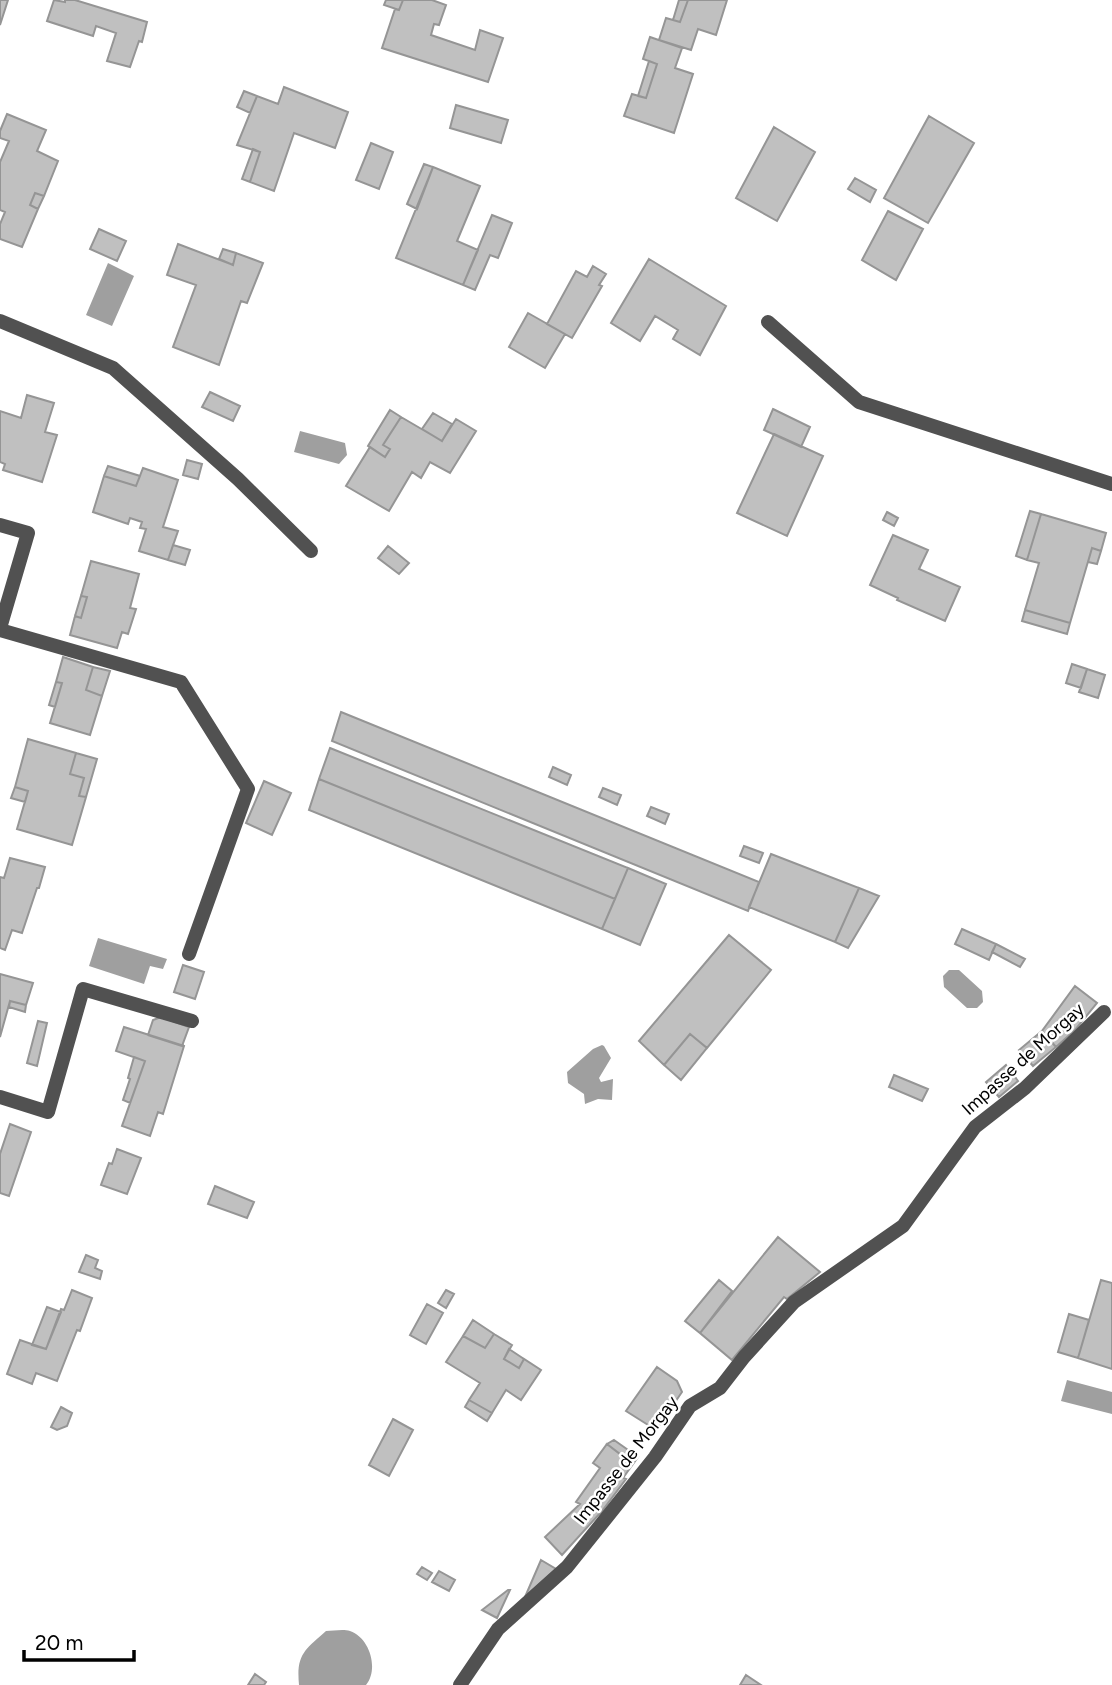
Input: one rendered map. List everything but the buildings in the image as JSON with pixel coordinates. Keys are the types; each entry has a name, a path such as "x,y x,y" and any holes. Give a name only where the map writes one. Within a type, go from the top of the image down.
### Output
{"street":[{"path":"0,321 113,368 238,478 311,551"},
{"path":"768,322 859,402 1112,484"},
{"path":"0,525 28,533 0,629 181,682 248,789 189,954"},
{"path":"0,1097 48,1112 82,989 192,1021"},
{"name":"Impasse de Morgay","path":"460,1685 498,1629 567,1567 655,1457 690,1406 720,1388 794,1302 903,1226 975,1127 1025,1088 1104,1012"}],"shaded area":[{"path":"108,263 134,276 112,326 86,315"},
{"path":"300,431 345,443 347,455 339,464 294,452"},
{"path":"98,938 167,959 163,969 150,966 144,984 89,966"},
{"path":"949,970 959,970 982,991 983,1002 977,1008 967,1008 944,987 943,976"},
{"path":"602,1045 611,1058 599,1078 601,1082 613,1079 612,1100 598,1099 585,1104 584,1094 568,1083 567,1072 593,1049"},
{"path":"1067,1380 1112,1392 1112,1414 1061,1401"},
{"path":"326,1631 350,1631 363,1640 372,1663 372,1671 366,1685 299,1685 301,1659 312,1643"}]}
